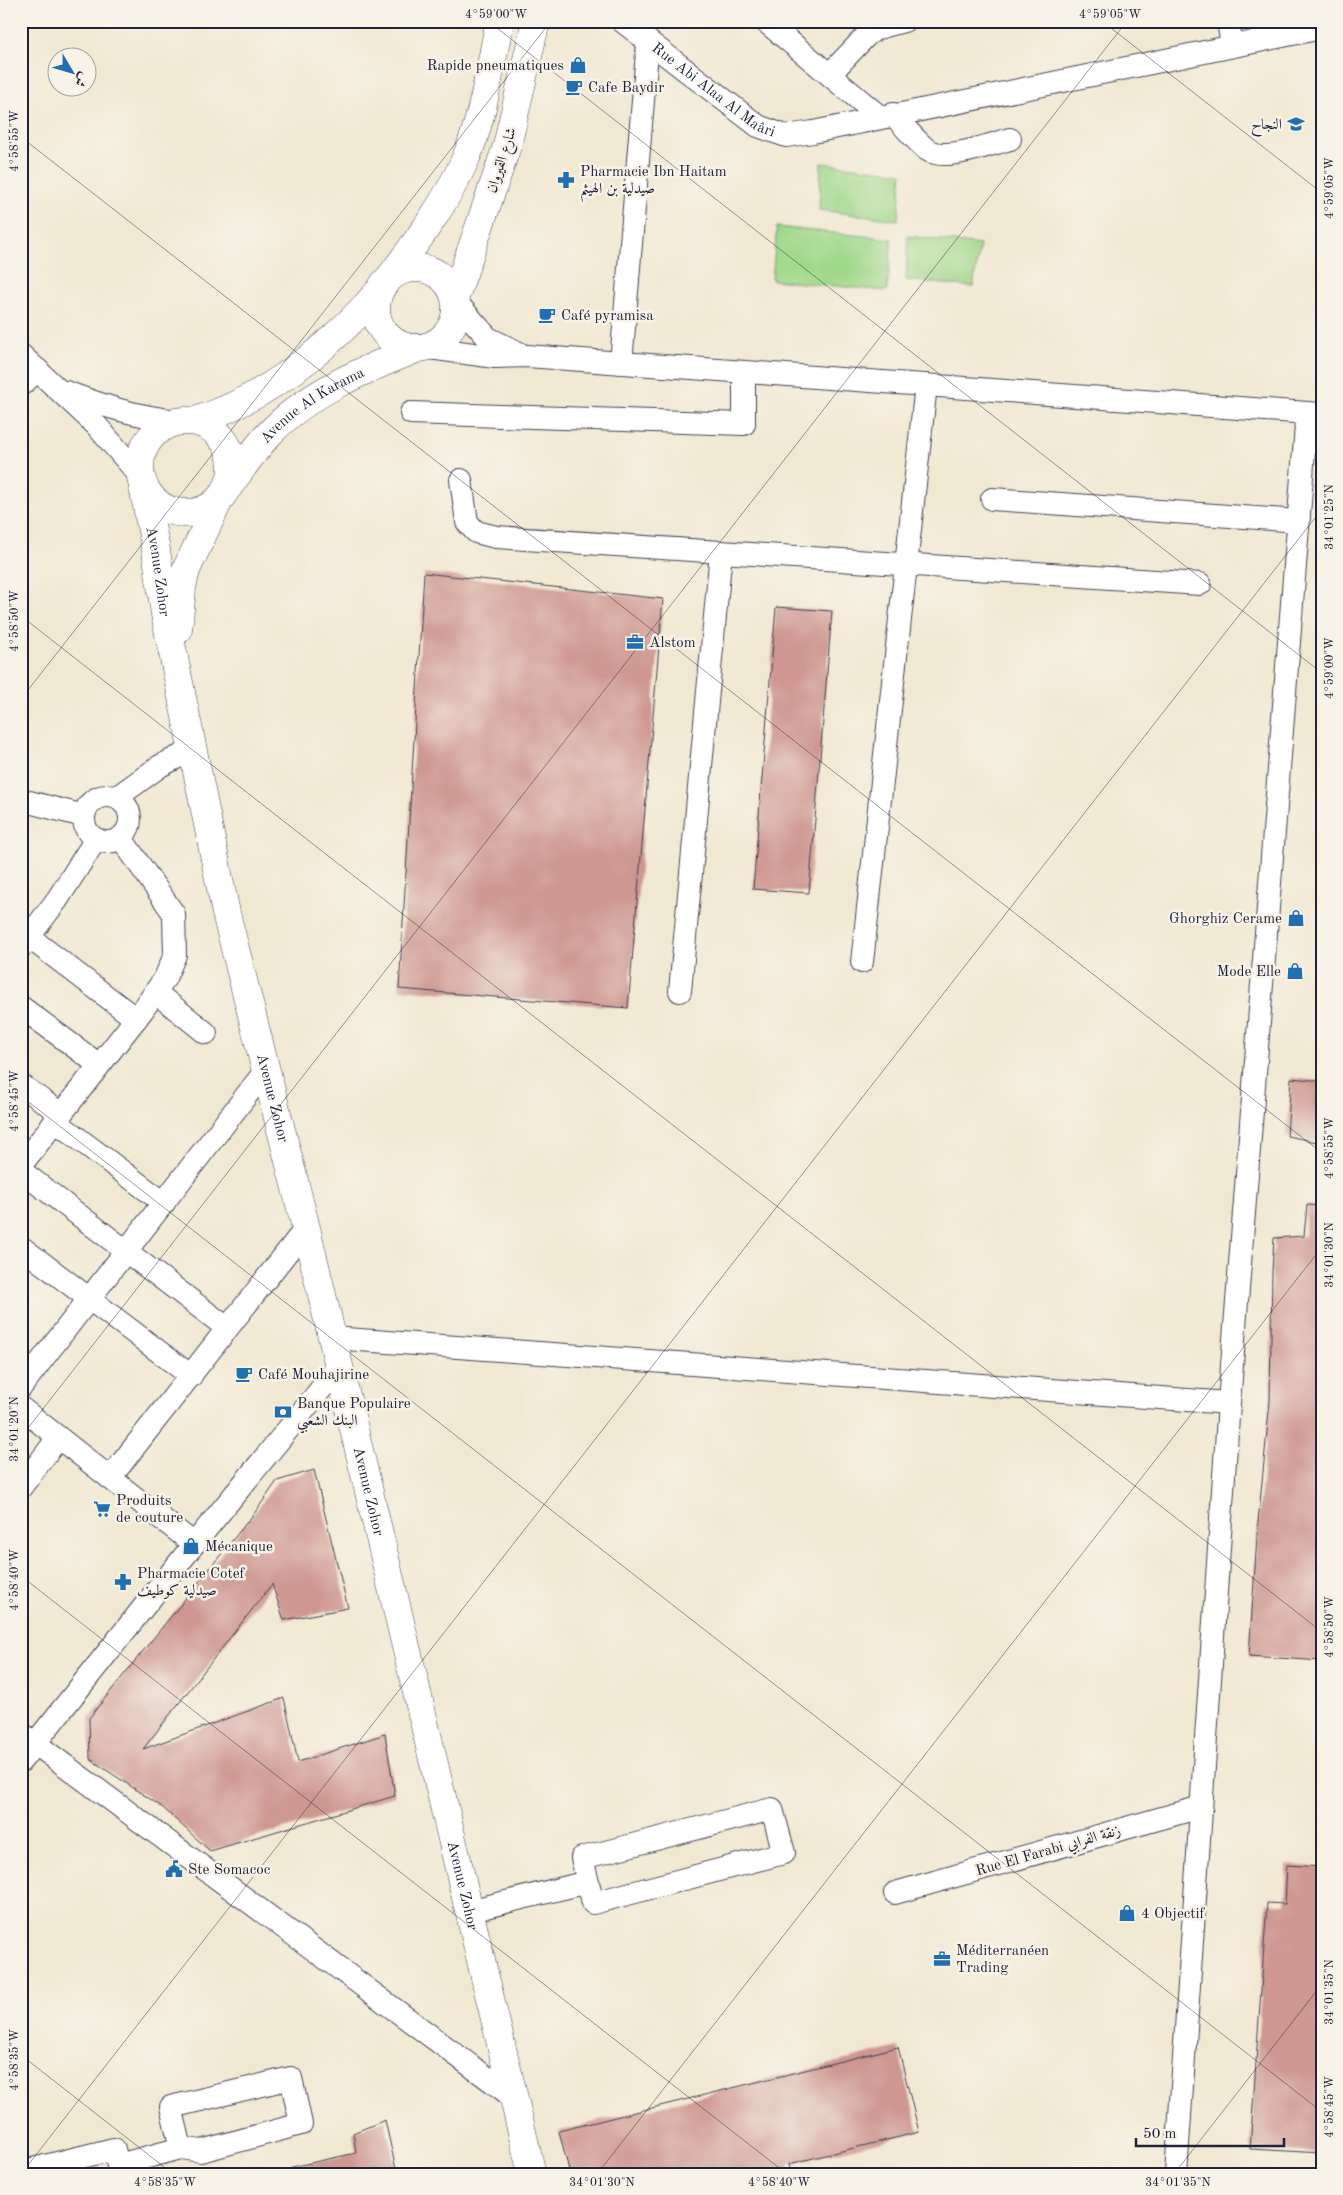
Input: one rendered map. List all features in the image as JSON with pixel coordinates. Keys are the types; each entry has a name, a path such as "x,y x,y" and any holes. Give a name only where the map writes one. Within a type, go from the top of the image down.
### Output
{"main road":[{"path":"186,421 218,432 232,455 232,472 224,494 205,509 186,513 177,512 159,505 152,499 142,480 141,456 151,437 168,424 213,415 250,397 310,358 345,327 386,283 398,272 413,268 428,269 442,277 452,289 455,299 456,311 451,328 438,341 420,348 398,344 382,330 376,310 386,283 428,226 453,184 466,157 476,130 500,21"},
{"name":"شارع القيروان","path":"455,299 507,146 536,21"},
{"name":"Avenue Al Karama","path":"224,494 253,451 270,432 300,408 356,373 420,348"},
{"name":"Avenue Zohor","path":"142,480 156,550 165,614 226,913 306,1228 532,2174"},
{"name":"Avenue Zohor","path":"175,662 182,588 186,570 224,494"}],"street":[{"name":"Rue Abi Alaa Al Maâri","path":"622,21 758,126 786,136 1322,28"},
{"path":"765,21 927,150 940,154 964,152 1010,139"},
{"path":"830,74 875,29 904,21"},
{"path":"1228,21 1232,46"},
{"path":"621,363 648,41"},
{"path":"455,299 488,338 499,345 527,356"},
{"path":"420,348 495,357 527,356 1314,414 1299,521 1229,1403 1176,2174"},
{"path":"21,385 29,362 60,390 117,448 142,480"},
{"path":"411,413 744,424 744,372"},
{"path":"862,962 926,385"},
{"path":"60,390 111,408 141,416 186,421"},
{"path":"461,480 467,522 476,532 496,537 1200,584"},
{"path":"992,499 1299,521"},
{"path":"680,991 721,552"},
{"path":"117,797 160,766 192,750"},
{"path":"108,795 117,797 124,802 131,816 130,824 121,838 109,842 96,839 84,825 84,816 92,801 108,795"},
{"path":"21,800 84,816"},
{"path":"121,838 174,914 174,955 165,978 155,992 22,1164 126,1251 228,1328"},
{"path":"96,839 57,900 24,938 136,1018"},
{"path":"155,992 206,1033"},
{"path":"21,1007 99,1066"},
{"path":"21,1388 266,1070"},
{"path":"21,1084 58,1118 164,1203"},
{"path":"110,1478 306,1228"},
{"path":"21,1247 191,1376"},
{"path":"332,1338 1229,1403"},
{"path":"21,1762 28,1738 194,1544 339,1367"},
{"path":"21,1408 194,1544"},
{"path":"21,1487 58,1438"},
{"path":"28,1738 513,2096"},
{"name":"Rue El Farabi زنقة الفرابي","path":"895,1893 1201,1807"},
{"path":"772,1809 784,1853 593,1903 588,1882 582,1858 772,1809"},
{"path":"469,1911 588,1882"},
{"path":"21,2172 114,2149 119,2170 181,2148 201,2151 301,2124 291,2078 171,2107 181,2148"}],"green space":[{"path":"821,163 902,173 898,220 819,210"},
{"path":"777,227 892,239 887,291 772,280"},
{"path":"908,236 980,245 973,287 906,280"}],"building":[{"path":"424,573 663,599 628,1008 399,989"},
{"path":"776,607 832,611 809,893 753,889"},
{"path":"1291,1078 1322,1081 1322,1143 1287,1136"},
{"path":"1307,1205 1322,1206 1322,1661 1249,1656 1258,1522 1270,1401 1274,1238 1304,1236"},
{"path":"314,1470 348,1608 284,1620 272,1584 143,1749 284,1698 298,1762 385,1734 395,1796 210,1851 162,1807 90,1759 89,1718 256,1511 277,1481"},
{"path":"1287,1865 1322,1867 1322,2153 1250,2149 1267,1903 1285,1904"},
{"path":"898,2047 919,2132 789,2164 791,2174 570,2174 559,2131"},
{"path":"385,2120 397,2174 293,2174 292,2167 356,2153 353,2133"}],"place":[{"name":"Rapide pneumatiques","path":"578,65"},
{"name":"Cafe Baydir","path":"574,87"},
{"name":"النجاح","path":"1296,124"},
{"name":"Pharmacie Ibn Haitam صيدلية بن الهيثم","path":"566,180"},
{"name":"Café pyramisa","path":"547,315"},
{"name":"Alstom","path":"635,642"},
{"name":"Ghorghiz Cerame","path":"1296,918"},
{"name":"Mode Elle","path":"1295,971"},
{"name":"Café Mouhajirine","path":"244,1374"},
{"name":"Banque Populaire البنك الشعبي","path":"283,1412"},
{"name":"Produits de couture","path":"102,1509"},
{"name":"Mécanique","path":"191,1546"},
{"name":"Pharmacie Cotef صيدلية كوطيف","path":"123,1582"},
{"name":"Ste Somacoc","path":"174,1869"},
{"name":"4 Objectif","path":"1127,1913"},
{"name":"Méditerranéen Trading","path":"942,1959"}]}
